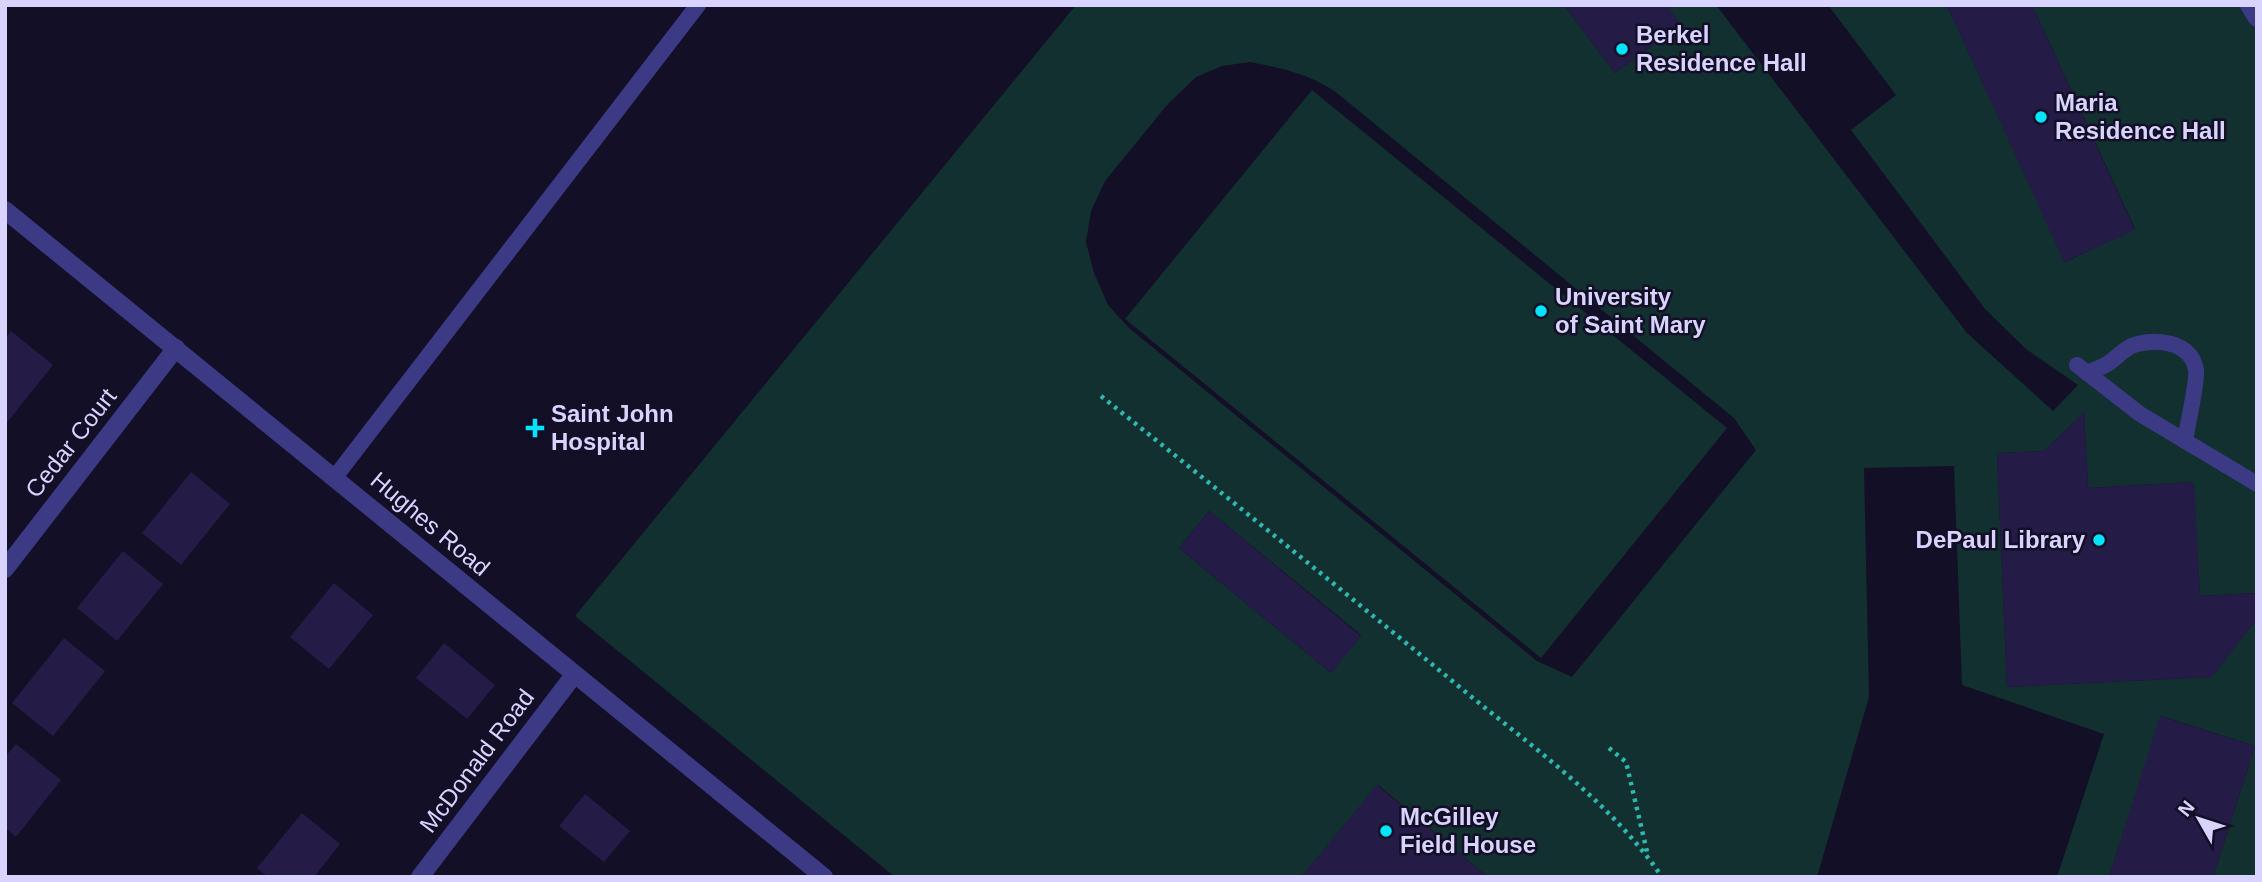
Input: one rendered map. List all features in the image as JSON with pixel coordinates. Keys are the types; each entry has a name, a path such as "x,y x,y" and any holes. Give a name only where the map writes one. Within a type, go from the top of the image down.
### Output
{"street":[{"path":"2249,5 2257,18"},
{"name":"Hughes Road","path":"5,210 824,877"},
{"name":"Cedar Court","path":"5,569 176,348"},
{"name":"McDonald Road","path":"420,877 573,675"}],"lane":[{"path":"335,477 698,5"},
{"path":"2185,441 2197,371 2190,355 2180,347 2165,342 2131,346 2108,364 2082,369 2140,414 2185,441 2257,484"}],"path":[{"path":"1101,396 1355,600 1602,806 1648,857 1662,877"},
{"path":"1609,748 1626,762 1648,857"}],"green space":[{"name":"University of Saint Mary","path":"1076,5 1564,5 1615,73 1680,25 1666,5 1716,5 1967,333 2053,411 2078,385 2026,349 1985,309 1851,130 1896,95 1828,5 1947,5 2065,262 2135,229 2032,5 2257,5 2257,593 2200,596 2193,482 2088,488 2084,413 2044,451 1997,453 2007,687 2211,677 2257,619 2257,877 2213,877 2255,746 2161,716 2109,877 2057,877 2104,734 1962,685 1954,466 1864,468 1869,697 1817,877 1488,877 1378,785 1301,877 895,877 575,616","holes":["1250,62 1306,76 1337,93 1734,418 1756,450 1572,677 1537,661 1129,328 1108,305 1094,273 1086,242 1091,211 1105,181 1167,105 1196,77 1222,66","1209,511 1361,635 1331,673 1179,548"]},
{"path":"1312,90 1727,428 1541,658 1125,319"}],"building":[{"name":"Berkel Residence Hall","path":"1564,5 1666,5 1681,24 1615,73"},
{"name":"Maria Residence Hall","path":"1947,5 2032,5 2135,230 2064,262"},
{"path":"11,331 53,365 5,425 5,339"},
{"name":"DePaul Library","path":"2084,412 2088,488 2194,482 2200,596 2257,593 2257,619 2212,677 2007,687 1997,453 2044,451"},
{"path":"191,472 230,504 181,565 142,533"},
{"path":"1209,511 1361,636 1331,673 1179,548"},
{"path":"123,551 163,584 117,641 77,608"},
{"path":"334,583 373,615 329,669 290,637"},
{"path":"64,638 105,671 53,736 12,703"},
{"path":"444,643 495,685 467,719 416,678"},
{"path":"2160,716 2255,746 2213,877 2109,877"},
{"path":"16,744 61,780 16,837 5,828 5,757"},
{"name":"McGilley Field House","path":"1377,785 1488,877 1301,877"},
{"path":"585,794 630,831 604,862 559,826"},
{"path":"302,813 340,844 314,877 268,877 257,868"}],"place":[{"name":"Berkel Residence Hall","path":"1622,49"},
{"name":"Maria Residence Hall","path":"2041,117"},
{"name":"University of Saint Mary","path":"1541,311"},
{"name":"Saint John Hospital","path":"535,428"},
{"name":"DePaul Library","path":"2099,540"},
{"name":"McGilley Field House","path":"1386,831"}]}
